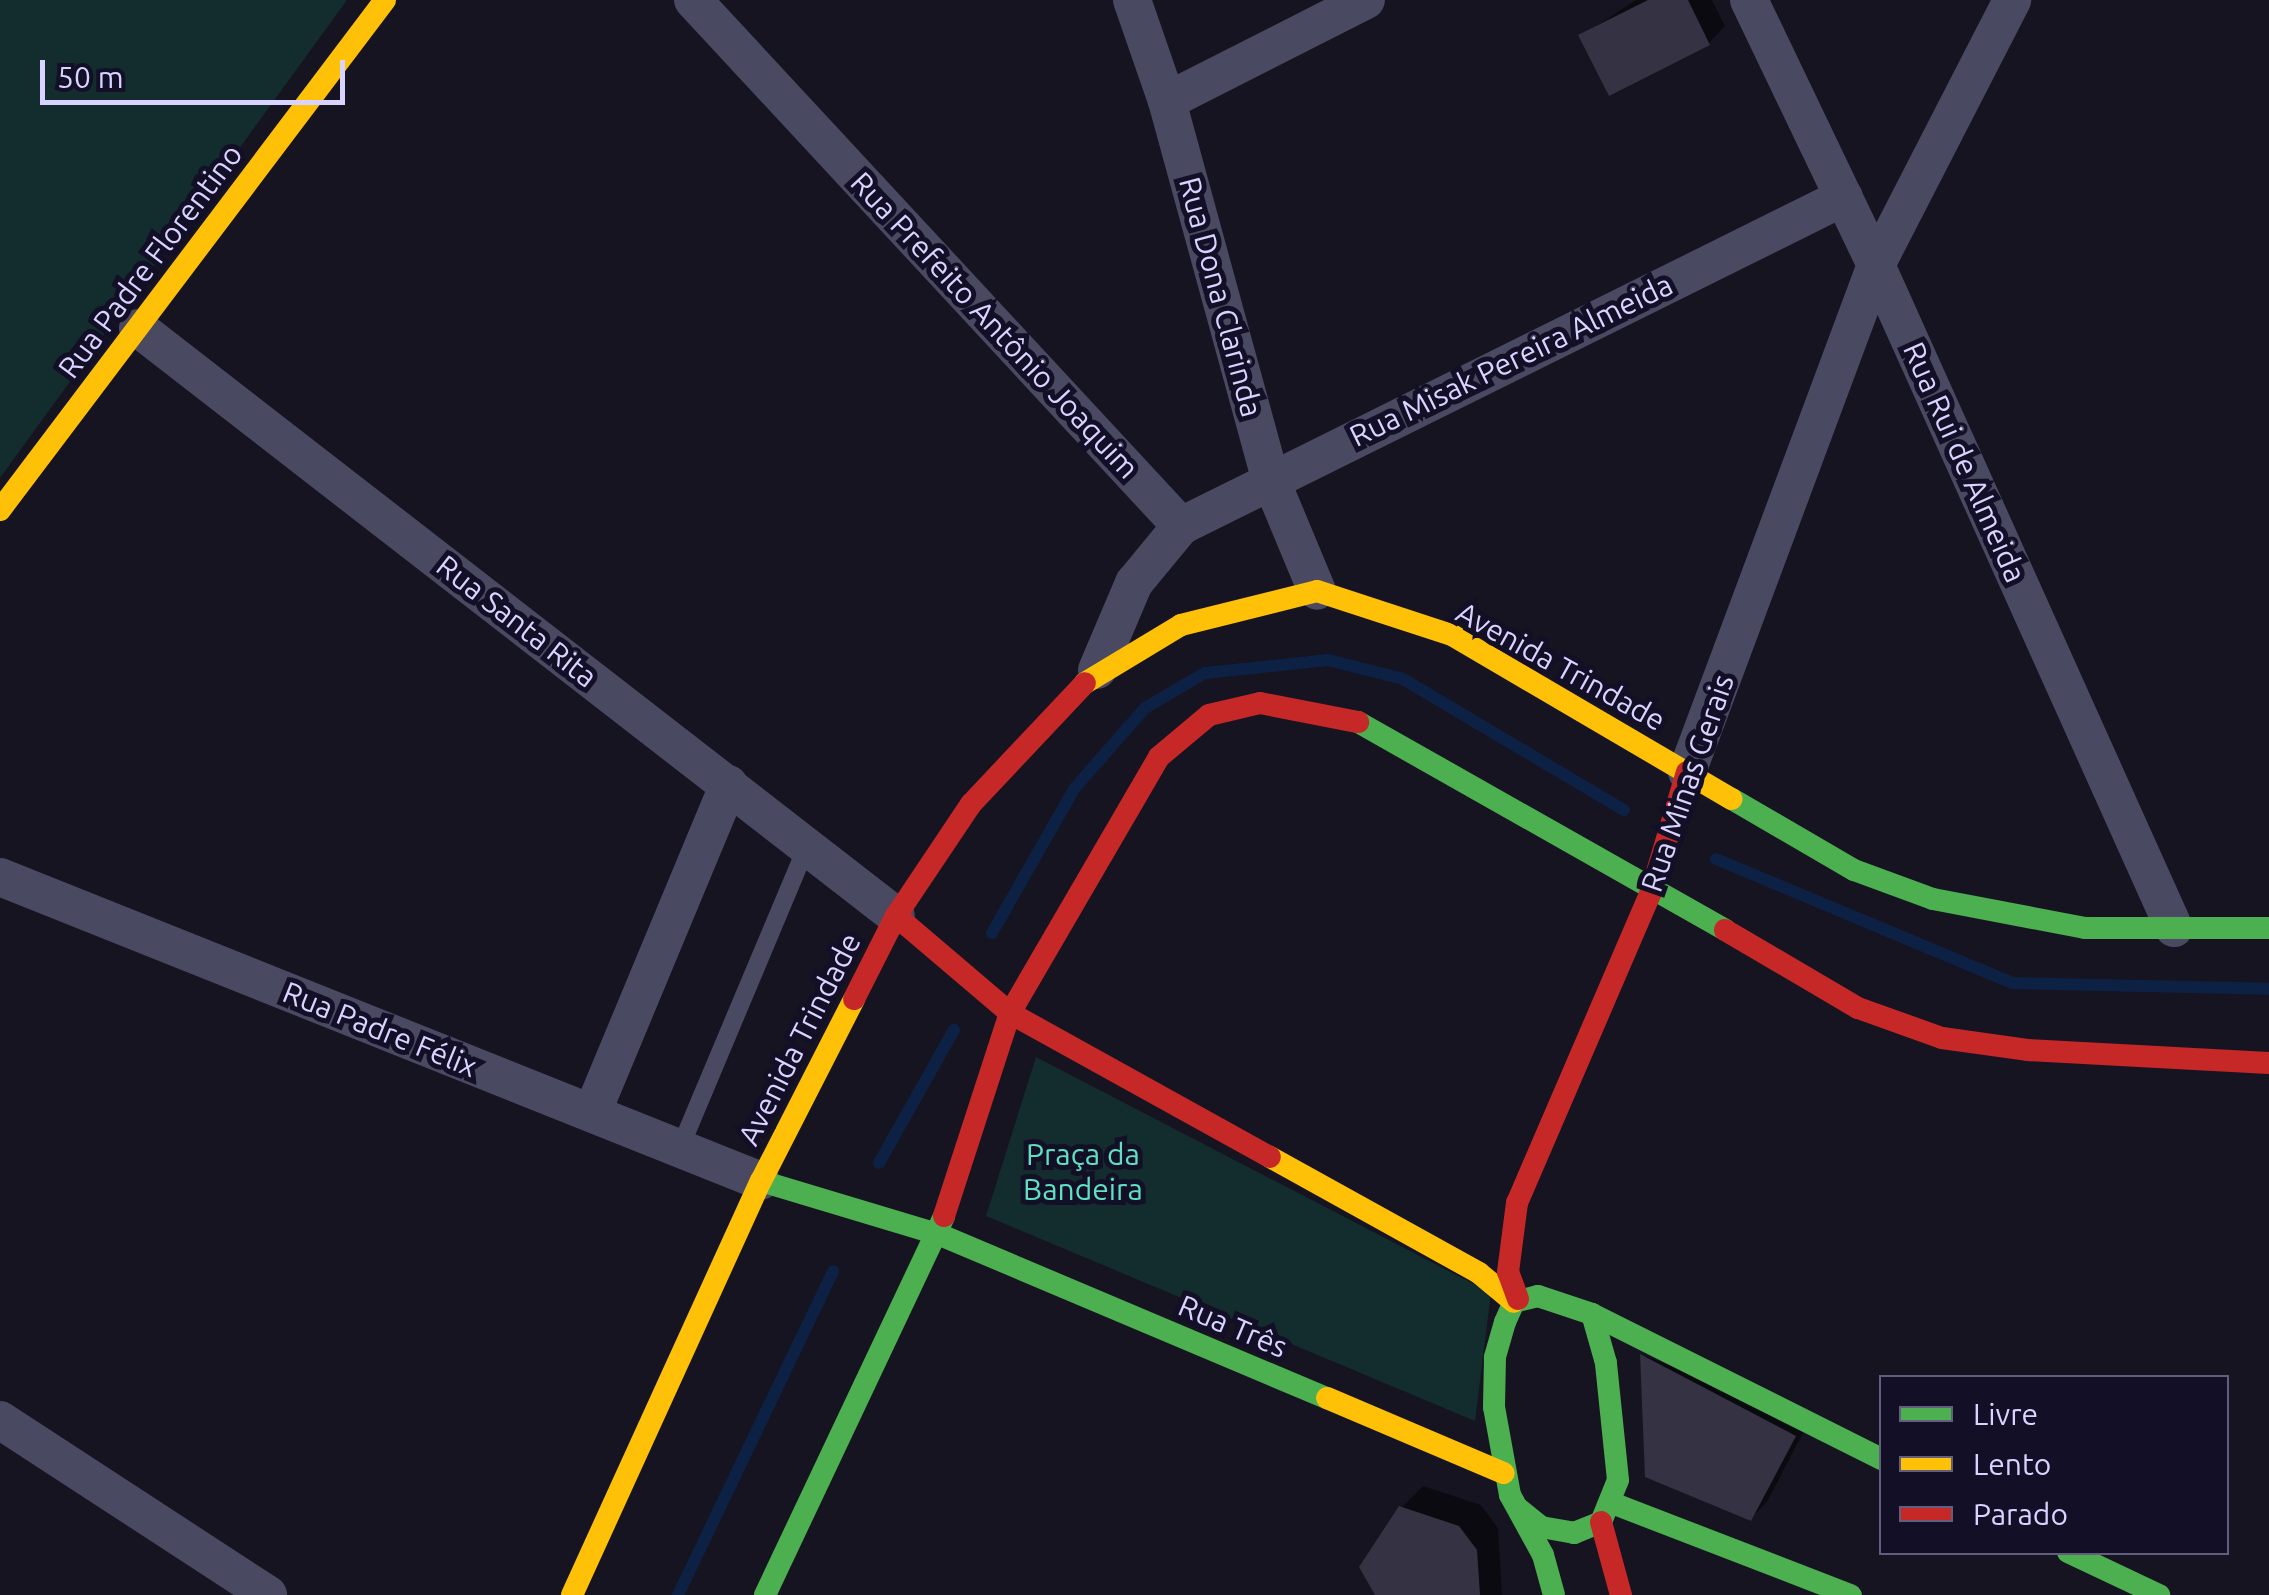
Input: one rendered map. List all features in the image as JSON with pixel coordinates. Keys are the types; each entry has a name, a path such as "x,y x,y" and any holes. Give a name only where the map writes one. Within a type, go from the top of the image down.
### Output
{"main road":[{"name":"Rua Padre Florentino","path":"0,510 385,0"},
{"name":"Avenida Trindade","path":"572,1595 761,1180 896,916 972,804 1097,670 1181,624 1317,592 1452,635 1854,870 1933,900 2085,928 2269,928"},
{"path":"765,1595 938,1234 1010,1013 1159,756 1209,716 1260,702 1340,714 1413,748 1652,892 1858,1008 1942,1038 2027,1050 2269,1063"},
{"name":"Rua Minas Gerais","path":"1516,1300 1508,1272 1516,1203 1652,892 1687,772"},
{"path":"896,916 1010,1013 1479,1274 1516,1300 1538,1296 1592,1314 1879,1458"},
{"name":"Rua Três","path":"761,1180 938,1234 1504,1474"},
{"path":"1516,1300 1495,1358 1504,1474 1543,1555 1554,1595"},
{"path":"1592,1314 1610,1400 1618,1480 1606,1512 1621,1595"},
{"path":"1520,1509 1541,1528 1574,1533 1606,1512"},
{"path":"1606,1512 1850,1595"},
{"path":"2074,1555 2159,1595"}],"street":[{"name":"Rua Prefeito Antônio Joaquim","path":"694,0 1181,526"},
{"name":"Rua Dona Clarinda","path":"1132,0 1167,100 1270,478 1317,592"},
{"path":"1167,100 1366,0"},
{"name":"Rua Rui de Almeida","path":"1749,0 1876,264 2174,928"},
{"name":"Rua Minas Gerais","path":"1687,772 1876,264 2012,0"},
{"name":"Rua Misak Pereira Almeida","path":"1181,526 1270,478 1844,197"},
{"name":"Rua Santa Rita","path":"138,328 896,916"},
{"path":"1097,670 1134,583 1181,526"},
{"path":"592,1113 729,784"},
{"name":"Rua Padre Félix","path":"0,877 761,1180"},
{"path":"0,1420 268,1595"}],"lane":[{"path":"680,1148 807,845"}],"green space":[{"path":"0,0 347,0 0,478"},
{"name":"Praça da Bandeira","path":"1036,1057 1491,1293 1475,1421 986,1216"}],"building":[{"path":"1648,0 1688,0 1710,45 1609,96 1578,35"},
{"path":"1640,1354 1796,1436 1751,1521 1645,1477"},
{"path":"1399,1506 1459,1526 1477,1550 1480,1595 1375,1595 1359,1567"}],"waterway":[{"path":"992,933 1074,789 1145,708 1205,673 1328,660 1403,679 1624,810"},
{"path":"1716,859 2012,983 2269,989"},
{"path":"879,1163 954,1030"},
{"path":"678,1595 833,1271"}],"traffic: fast":[{"path":"1358,722 1725,930"},
{"path":"1732,799 1854,870 1933,899 2085,928 2269,928"},
{"path":"761,1181 938,1234 1327,1398"},
{"path":"765,1595 944,1216"},
{"path":"1519,1509 1541,1527 1574,1533 1601,1522 1618,1480 1606,1363 1592,1314 1538,1296 1514,1302 1505,1322 1495,1358 1494,1407 1510,1495 1543,1555 1554,1595"},
{"path":"1592,1314 1879,1458"},
{"path":"1612,1503 1851,1595"},
{"path":"2074,1555 2159,1595"}],"traffic: slow":[{"path":"0,510 385,0"},
{"path":"1085,683 1181,625 1317,591 1452,635 1732,799"},
{"path":"572,1595 761,1181 854,999"},
{"path":"1270,1157 1479,1273 1514,1302"},
{"path":"1327,1398 1504,1473"}],"traffic: jam":[{"path":"854,999 896,916 971,804 1085,683"},
{"path":"944,1216 1010,1013 1159,757 1209,715 1260,703 1358,722"},
{"path":"1518,1299 1508,1272 1517,1203 1651,892 1687,772"},
{"path":"896,916 1010,1013 1270,1157"},
{"path":"1725,930 1858,1008 1942,1038 2027,1050 2269,1063"},
{"path":"1601,1522 1621,1595"}]}
